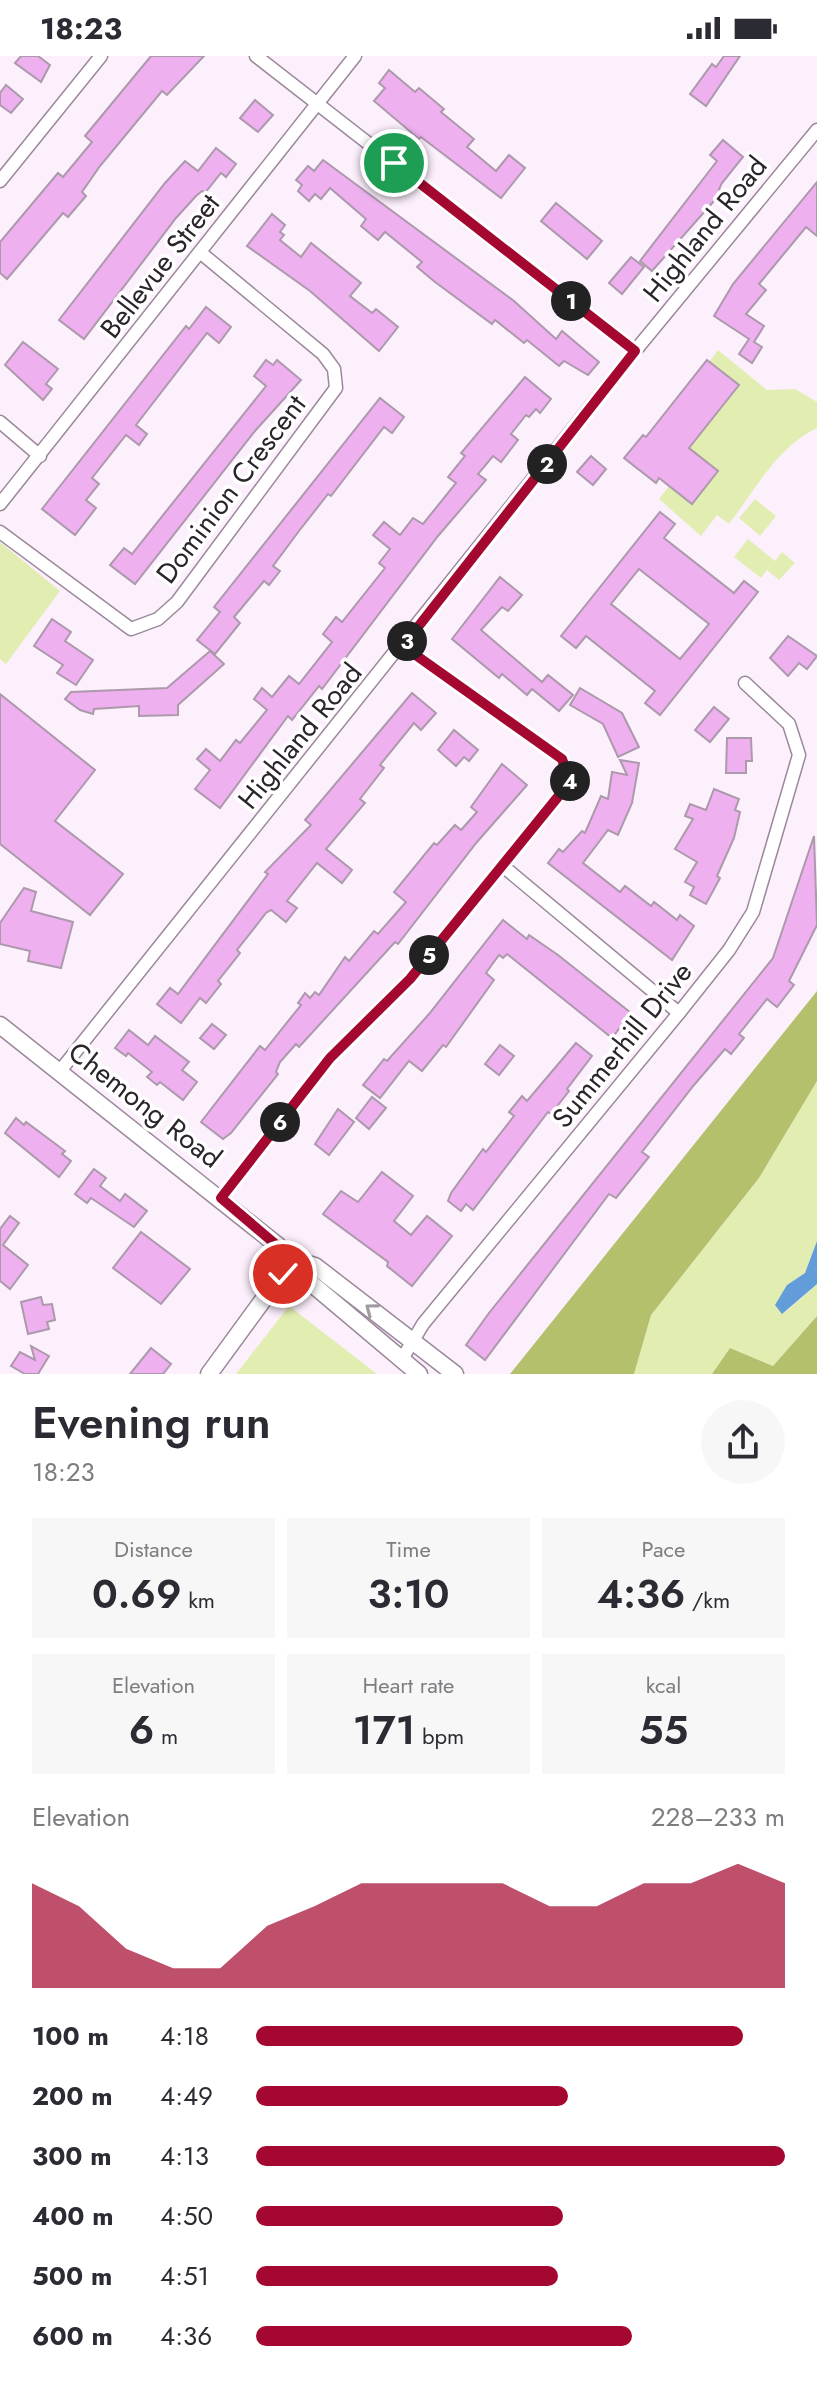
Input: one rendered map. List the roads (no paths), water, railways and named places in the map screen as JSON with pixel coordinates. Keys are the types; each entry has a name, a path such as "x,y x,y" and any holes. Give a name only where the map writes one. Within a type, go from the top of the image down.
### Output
{"main road":[{"name":"Chemong Road","path":"0,1025 221,1198 293,1259 305,1278 419,1374"},
{"name":"Chemong Road","path":"293,1259 315,1266 455,1374"},
{"path":"209,1374 293,1259"}],"street":[{"path":"0,181 101,56"},
{"path":"256,56 635,351"},
{"name":"Bellevue Street","path":"0,504 355,56"},
{"name":"Highland Road","path":"60,1071 403,646 635,351 817,130"},
{"name":"Dominion Crescent","path":"0,532 131,629 158,619 177,602 336,388 334,369 323,354 201,253"},
{"path":"0,422 40,456"},
{"path":"221,1198 330,1058 410,979 570,782 562,759 403,646"},
{"name":"Summerhill Drive","path":"402,1359 423,1324 679,1013 729,950 753,912 799,755 789,724 745,683"},
{"path":"504,867 679,1013"}],"water":[{"path":"817,1241 817,1284 782,1314 775,1305 787,1285 805,1273"}]}
